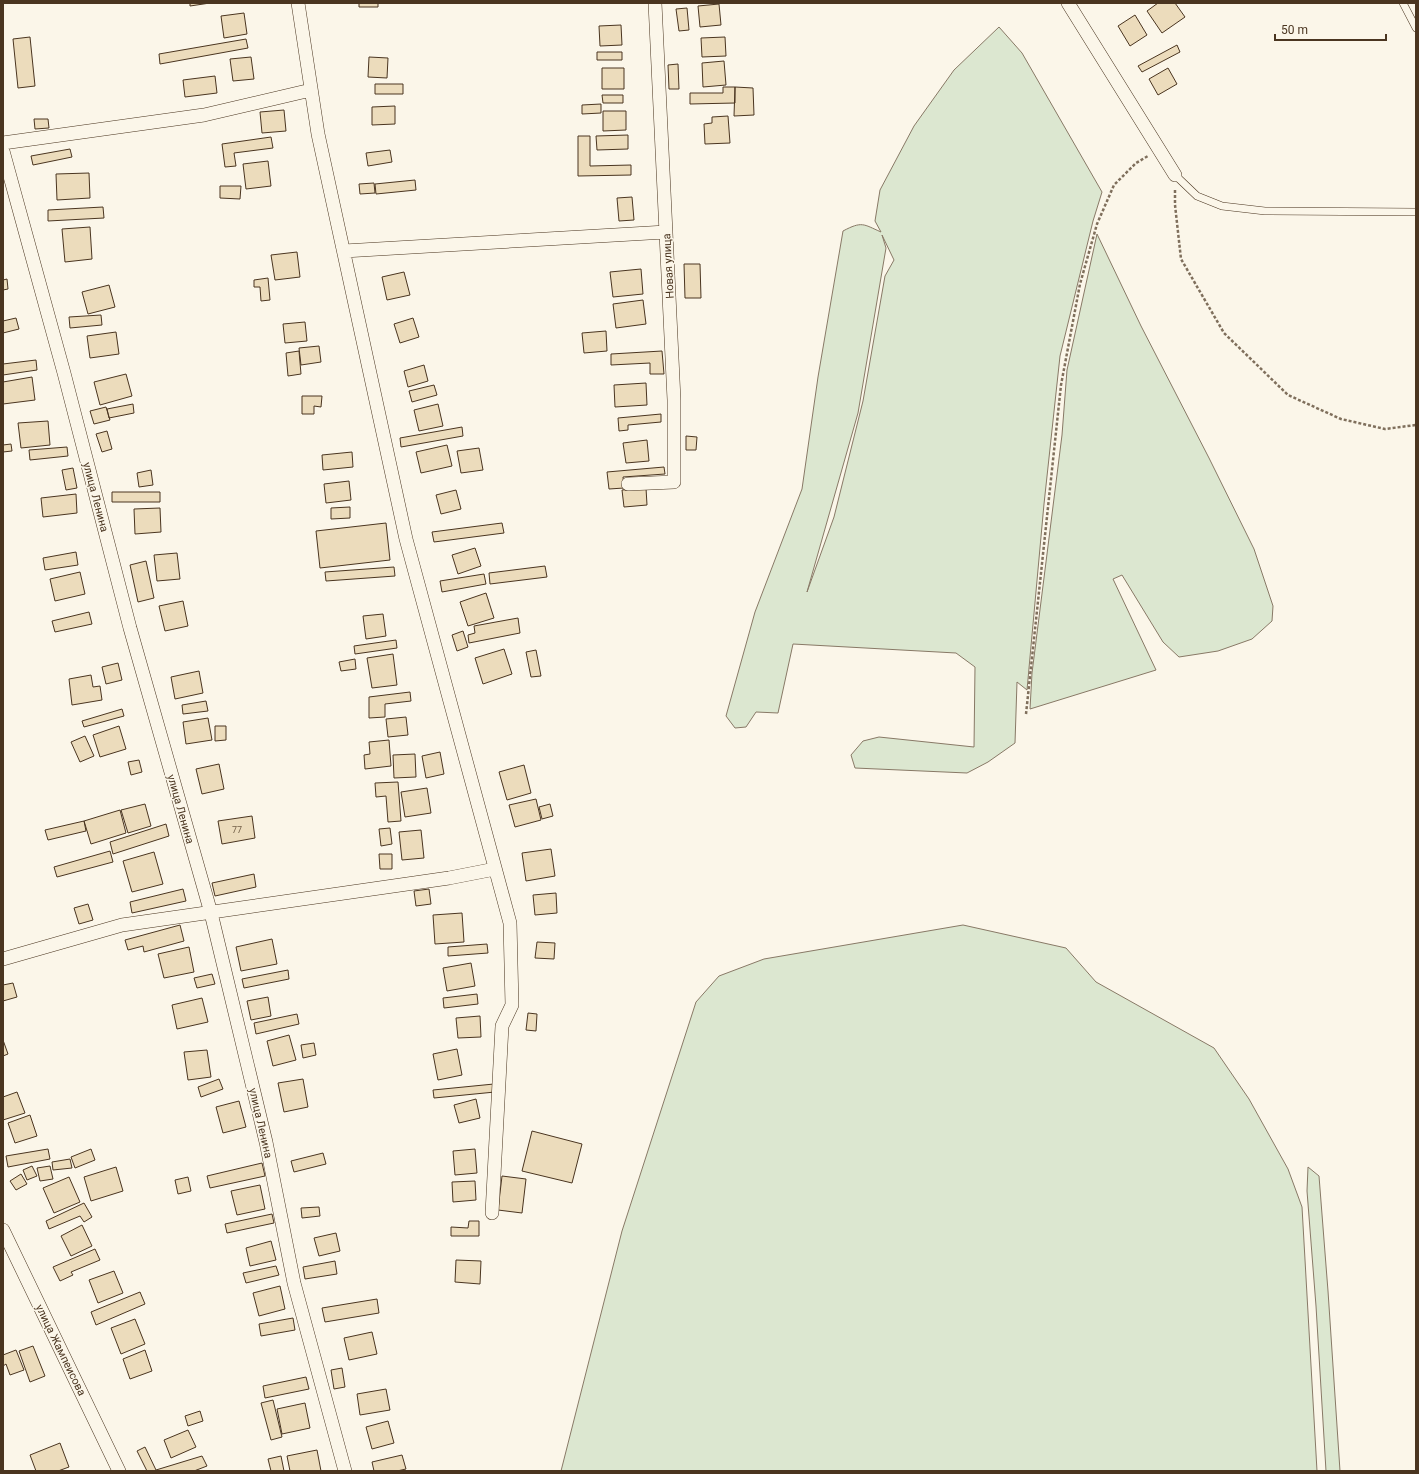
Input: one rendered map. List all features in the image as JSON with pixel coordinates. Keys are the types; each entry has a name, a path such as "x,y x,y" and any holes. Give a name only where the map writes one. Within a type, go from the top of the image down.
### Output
{"street":[{"path":"298,3 318,134 406,539 510,923 512,1005 502,1026 492,1213"},
{"name":"Новая улица","path":"628,484 674,482 674,400 656,3"},
{"path":"1068,3 1175,175"},
{"path":"3,143 204,115 311,90"},
{"name":"улица Ленина","path":"3,151 64,373 130,628 210,913 266,1142 294,1283 345,1471"},
{"path":"344,251 666,232"},
{"path":"3,959 122,926 442,879 495,869"},
{"name":"улица Жампеисова","path":"3,1230 119,1471"}],"lane":[{"path":"1403,3 1416,28"},
{"path":"1175,175 1197,196 1222,206 1265,211 1416,212"}],"path":[{"path":"1026,714 1061,385 1080,284 1097,224 1114,185 1136,163 1159,150"},
{"path":"1175,175 1175,204 1181,259 1224,333 1288,394 1341,419 1385,429 1416,425"}],"green space":[{"path":"999,27 1022,53 1102,192 1093,221 1060,356 1044,504 1027,690 1017,682 1015,743 988,762 967,773 855,768 851,755 863,741 879,737 974,747 975,667 956,653 793,644 778,713 756,712 746,727 735,728 726,716 755,612 802,489 818,377 843,231 854,226 862,225 881,232 875,221 880,190 914,126 954,70","holes":["882,235 894,260 885,276 863,401 834,517 807,592 858,413 886,248"]},
{"path":"1097,234 1141,326 1254,549 1273,606 1272,621 1252,639 1218,651 1179,657 1163,642 1122,575 1113,579 1156,670 1030,709 1032,673 1062,435 1067,370"},
{"path":"963,925 1066,948 1096,982 1214,1048 1249,1099 1288,1169 1302,1207 1317,1471 561,1471 622,1231 696,1002 719,976 764,959"},
{"path":"1308,1167 1319,1176 1340,1471 1326,1471 1307,1191"}],"building":[{"path":"190,3 210,3 190,6"},
{"path":"359,3 378,3 378,7 359,7"},
{"path":"1158,3 1175,3 1185,17 1162,33 1147,11"},
{"path":"719,4 721,25 700,27 698,6"},
{"path":"687,8 689,30 679,31 676,9"},
{"path":"244,13 247,34 224,38 221,16"},
{"path":"1135,15 1147,35 1130,46 1118,26"},
{"path":"621,25 622,45 600,46 599,26"},
{"path":"30,37 35,86 18,88 13,39"},
{"path":"725,37 726,56 702,57 701,38"},
{"path":"246,39 248,48 160,64 159,54"},
{"path":"1177,45 1180,52 1142,72 1138,66"},
{"path":"597,52 622,52 622,60 597,60"},
{"path":"251,57 254,79 233,81 230,59"},
{"path":"369,57 388,58 387,78 368,77"},
{"path":"724,61 726,85 703,87 702,63"},
{"path":"678,64 679,89 669,89 668,65"},
{"path":"602,68 624,68 624,89 602,89"},
{"path":"1168,68 1177,84 1158,95 1149,79"},
{"path":"215,76 217,93 185,97 183,80"},
{"path":"375,84 403,84 403,94 375,94"},
{"path":"723,87 735,87 735,103 690,104 690,93 723,93"},
{"path":"735,87 753,88 754,115 734,116"},
{"path":"602,95 623,95 623,103 603,103"},
{"path":"601,104 601,113 582,114 582,105"},
{"path":"395,106 395,124 372,125 372,107"},
{"path":"284,110 286,131 262,133 260,112"},
{"path":"603,111 626,111 626,130 603,131"},
{"path":"728,116 730,143 705,144 704,124 712,123 712,117"},
{"path":"34,119 48,119 49,128 35,129"},
{"path":"628,135 628,149 597,150 596,136"},
{"path":"578,136 590,136 590,166 631,165 631,175 578,176"},
{"path":"271,137 273,148 234,153 236,166 225,167 222,144"},
{"path":"70,149 72,157 33,165 31,156"},
{"path":"390,150 392,162 368,166 366,153"},
{"path":"268,161 271,186 246,189 243,164"},
{"path":"89,173 90,198 57,200 56,174"},
{"path":"415,180 416,190 376,194 375,184"},
{"path":"374,183 375,193 360,194 359,184"},
{"path":"220,186 241,186 240,199 220,198"},
{"path":"632,197 634,220 619,221 617,198"},
{"path":"103,207 104,218 48,221 48,210"},
{"path":"90,227 92,259 65,262 62,229"},
{"path":"297,252 300,277 275,280 271,255"},
{"path":"684,264 700,264 701,298 685,298"},
{"path":"641,269 643,294 613,297 610,272"},
{"path":"404,272 410,295 387,300 382,277"},
{"path":"268,278 270,300 261,301 260,287 254,287 254,280"},
{"path":"7,279 8,289 3,290 3,280"},
{"path":"109,285 115,307 88,314 82,292"},
{"path":"643,300 646,324 616,328 613,304"},
{"path":"101,315 102,325 70,328 69,317"},
{"path":"16,318 19,329 3,333 3,321"},
{"path":"413,318 419,337 400,343 394,324"},
{"path":"305,322 307,341 285,343 283,324"},
{"path":"606,331 607,351 584,353 582,333"},
{"path":"116,332 119,354 90,358 87,336"},
{"path":"319,346 321,362 301,365 299,348"},
{"path":"299,351 301,374 288,376 286,353"},
{"path":"662,351 664,374 650,374 650,363 611,365 611,354"},
{"path":"36,360 37,370 3,375 3,364"},
{"path":"424,365 428,381 408,387 404,371"},
{"path":"126,374 132,396 100,405 94,382"},
{"path":"32,377 35,400 3,404 3,382"},
{"path":"646,383 647,405 615,407 614,385"},
{"path":"434,385 437,395 412,402 409,391"},
{"path":"302,396 322,396 321,407 314,406 314,414 302,414"},
{"path":"133,404 134,413 109,418 107,409"},
{"path":"438,404 443,426 419,431 414,410"},
{"path":"106,407 110,420 94,424 90,411"},
{"path":"661,414 661,422 628,425 628,430 619,431 618,418"},
{"path":"48,421 50,445 21,448 18,423"},
{"path":"462,427 463,436 401,447 400,438"},
{"path":"107,431 112,449 102,452 96,434"},
{"path":"686,436 697,437 696,450 686,450"},
{"path":"647,440 649,461 626,463 623,443"},
{"path":"11,444 12,451 3,452 3,445"},
{"path":"447,445 452,466 421,473 416,452"},
{"path":"67,447 68,456 30,460 29,450"},
{"path":"479,448 483,470 461,473 457,451"},
{"path":"352,452 353,467 323,470 322,455"},
{"path":"664,467 665,474 623,477 624,488 609,489 607,472"},
{"path":"73,468 77,488 66,490 62,470"},
{"path":"151,470 153,485 139,487 137,473"},
{"path":"349,481 351,500 326,503 324,484"},
{"path":"646,488 647,505 624,507 622,490"},
{"path":"456,490 461,509 441,514 436,495"},
{"path":"112,492 160,492 160,502 112,502"},
{"path":"76,494 77,513 43,517 41,498"},
{"path":"350,507 350,518 331,519 331,508"},
{"path":"160,508 161,532 135,534 134,509"},
{"path":"386,523 390,560 320,568 316,531"},
{"path":"502,523 504,533 434,542 432,532"},
{"path":"475,548 481,566 458,574 452,555"},
{"path":"76,552 78,565 45,570 43,558"},
{"path":"177,553 180,579 157,581 154,555"},
{"path":"146,561 154,598 138,602 130,565"},
{"path":"545,566 547,577 490,584 489,573"},
{"path":"394,567 395,576 326,581 325,572"},
{"path":"80,572 85,594 55,601 50,579"},
{"path":"484,574 486,584 442,592 440,581"},
{"path":"486,593 494,618 468,626 460,602"},
{"path":"183,601 188,626 165,631 159,606"},
{"path":"89,612 92,624 55,632 52,621"},
{"path":"383,614 386,636 366,639 363,616"},
{"path":"518,618 520,633 469,643 468,635 475,633 474,626"},
{"path":"463,631 468,647 457,651 452,635"},
{"path":"396,640 397,648 355,654 354,646"},
{"path":"504,649 512,674 483,684 475,658"},
{"path":"536,650 541,676 531,677 526,652"},
{"path":"393,654 397,685 372,688 367,658"},
{"path":"355,659 356,669 341,671 339,662"},
{"path":"118,663 122,680 106,684 102,667"},
{"path":"199,671 203,693 175,699 171,677"},
{"path":"91,675 93,687 100,686 102,700 72,705 69,679"},
{"path":"410,692 411,701 385,704 385,717 369,718 369,697"},
{"path":"206,701 208,711 183,714 182,705"},
{"path":"122,709 124,716 84,727 82,721"},
{"path":"406,717 408,735 388,737 386,719"},
{"path":"208,718 212,740 186,744 183,722"},
{"path":"119,726 126,749 100,757 93,735"},
{"path":"215,726 226,726 226,740 215,741"},
{"path":"85,736 94,756 80,762 71,742"},
{"path":"389,740 391,766 365,769 364,755 370,754 369,742"},
{"path":"440,752 444,774 426,778 422,756"},
{"path":"415,754 416,777 394,778 393,755"},
{"path":"139,760 142,772 131,775 128,762"},
{"path":"219,764 224,789 202,794 196,769"},
{"path":"524,765 531,793 507,800 499,772"},
{"path":"398,782 401,821 388,822 386,796 376,797 375,783"},
{"path":"427,788 431,813 405,817 401,792"},
{"path":"536,799 541,820 515,827 509,805"},
{"path":"145,804 151,826 128,833 121,810"},
{"path":"550,804 553,816 542,819 539,807"},
{"path":"120,810 126,833 91,844 84,821"},
{"path":"252,816 255,838 222,844 218,821"},
{"path":"84,821 86,831 48,840 45,830"},
{"path":"166,824 169,836 113,854 110,842"},
{"path":"390,828 392,844 381,846 379,829"},
{"path":"421,830 424,858 402,860 399,832"},
{"path":"551,849 555,876 526,881 522,853"},
{"path":"110,851 113,862 57,877 54,867"},
{"path":"154,852 163,884 132,892 123,861"},
{"path":"379,854 392,854 392,869 380,869"},
{"path":"254,874 256,887 215,896 212,883"},
{"path":"183,889 186,901 132,913 130,902"},
{"path":"429,889 431,904 416,906 414,891"},
{"path":"556,893 557,913 535,915 533,895"},
{"path":"88,904 93,920 79,924 74,908"},
{"path":"462,913 464,942 435,944 433,915"},
{"path":"180,925 184,941 144,952 143,946 128,950 125,940"},
{"path":"272,939 277,964 241,971 236,947"},
{"path":"537,942 555,943 554,959 535,958"},
{"path":"487,944 488,953 448,956 448,947"},
{"path":"189,947 194,972 164,978 158,954"},
{"path":"471,963 475,986 447,991 443,968"},
{"path":"288,970 289,979 244,988 242,979"},
{"path":"212,974 215,984 197,988 194,978"},
{"path":"13,983 17,997 3,1001 3,985"},
{"path":"477,994 478,1004 444,1008 443,998"},
{"path":"268,997 271,1016 251,1020 247,1001"},
{"path":"202,998 208,1022 177,1029 172,1005"},
{"path":"528,1013 537,1014 536,1031 526,1030"},
{"path":"297,1014 299,1024 256,1034 254,1023"},
{"path":"480,1016 481,1037 458,1038 456,1018"},
{"path":"289,1035 296,1060 273,1066 267,1041"},
{"path":"3,1040 8,1054 3,1056"},
{"path":"314,1043 316,1055 303,1058 301,1045"},
{"path":"457,1049 462,1075 438,1080 433,1054"},
{"path":"207,1050 211,1077 188,1080 184,1052"},
{"path":"219,1079 223,1089 201,1097 198,1087"},
{"path":"303,1079 308,1107 284,1112 278,1083"},
{"path":"494,1084 495,1092 434,1098 433,1090"},
{"path":"17,1092 25,1113 3,1120 3,1097"},
{"path":"476,1099 480,1118 459,1123 454,1105"},
{"path":"239,1101 246,1127 223,1133 216,1107"},
{"path":"30,1115 37,1136 15,1143 8,1123"},
{"path":"532,1131 582,1144 572,1183 522,1171"},
{"path":"48,1149 50,1159 8,1167 6,1156"},
{"path":"91,1149 95,1160 75,1168 71,1157"},
{"path":"475,1149 477,1173 455,1175 453,1151"},
{"path":"323,1153 326,1164 294,1172 291,1161"},
{"path":"70,1159 72,1168 53,1170 52,1162"},
{"path":"262,1163 265,1176 210,1188 207,1176"},
{"path":"32,1166 37,1176 27,1180 23,1170"},
{"path":"50,1166 53,1179 40,1181 37,1168"},
{"path":"116,1167 123,1191 91,1201 84,1177"},
{"path":"21,1174 27,1184 16,1190 10,1181"},
{"path":"502,1176 526,1179 522,1213 498,1210"},
{"path":"69,1177 80,1202 54,1213 43,1188"},
{"path":"188,1177 191,1191 178,1194 175,1180"},
{"path":"475,1181 476,1200 453,1202 452,1182"},
{"path":"260,1185 265,1209 237,1215 231,1191"},
{"path":"84,1203 92,1217 84,1222 80,1216 49,1229 46,1221"},
{"path":"319,1207 320,1216 302,1218 301,1208"},
{"path":"272,1214 274,1223 227,1233 225,1224"},
{"path":"469,1221 479,1221 479,1236 451,1236 451,1227 468,1228"},
{"path":"82,1225 92,1246 71,1256 61,1236"},
{"path":"336,1233 340,1251 319,1256 314,1238"},
{"path":"271,1241 276,1260 250,1266 246,1248"},
{"path":"95,1249 100,1260 71,1272 73,1275 60,1281 53,1267"},
{"path":"456,1260 481,1261 480,1284 455,1282"},
{"path":"335,1261 337,1274 305,1279 303,1267"},
{"path":"276,1266 279,1275 246,1283 243,1273"},
{"path":"114,1271 123,1293 98,1303 89,1280"},
{"path":"280,1286 285,1309 259,1316 253,1293"},
{"path":"140,1292 145,1304 96,1325 91,1312"},
{"path":"377,1299 379,1313 325,1322 322,1308"},
{"path":"293,1318 295,1330 261,1336 259,1324"},
{"path":"135,1319 145,1344 121,1354 111,1328"},
{"path":"372,1332 377,1354 349,1360 344,1338"},
{"path":"33,1346 45,1376 30,1382 19,1351"},
{"path":"16,1350 24,1370 10,1375 6,1364 3,1366 3,1355"},
{"path":"145,1350 152,1371 130,1379 123,1359"},
{"path":"342,1368 345,1387 334,1389 331,1370"},
{"path":"306,1377 309,1389 265,1398 263,1386"},
{"path":"386,1389 390,1410 360,1415 357,1394"},
{"path":"273,1400 282,1437 271,1440 261,1403"},
{"path":"305,1403 310,1428 282,1434 277,1409"},
{"path":"200,1411 203,1421 188,1426 185,1416"},
{"path":"388,1421 394,1443 372,1449 366,1427"},
{"path":"188,1430 196,1447 171,1458 164,1440"},
{"path":"60,1443 69,1467 58,1471 36,1471 30,1455"},
{"path":"145,1447 156,1470 202,1456 207,1466 194,1471 147,1471 137,1451"},
{"path":"317,1450 321,1471 290,1471 287,1456"},
{"path":"402,1455 406,1469 397,1471 374,1471 372,1462"},
{"path":"281,1456 284,1471 271,1471 268,1459"}]}
